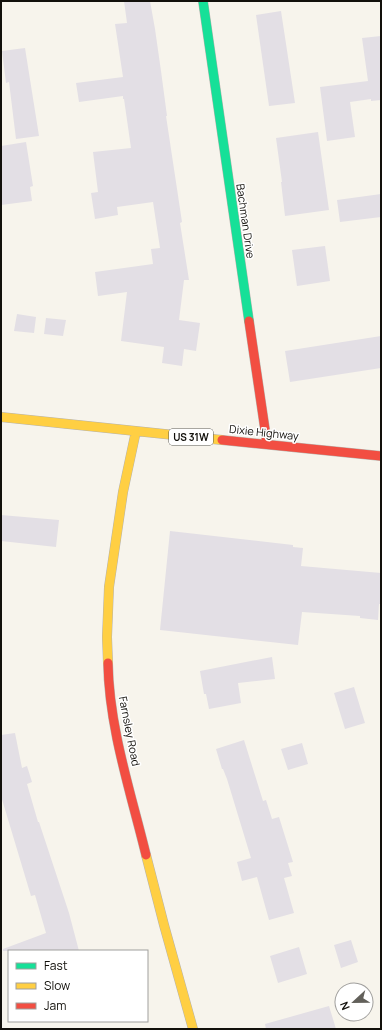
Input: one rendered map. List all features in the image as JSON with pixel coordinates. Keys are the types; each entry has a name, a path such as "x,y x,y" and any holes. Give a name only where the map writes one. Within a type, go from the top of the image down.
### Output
{"street":[{"name":"Bachman Drive","path":"202,1 267,443"},
{"name":"Dixie Highway","path":"1,417 136,432 267,443 381,456"},
{"name":"Farnsley Road","path":"136,432 124,492 109,587 106,637 108,677 111,707 122,759 164,926 193,1029"}],"building":[{"path":"124,1 150,1 155,29 182,222 180,223 189,280 184,280 179,320 200,323 196,351 184,349 182,366 162,363 164,347 121,341 127,292 98,296 95,272 153,264 151,249 160,248 153,202 117,207 118,215 95,219 91,193 98,192 93,152 131,148 123,96 79,102 76,83 123,77 115,24 127,23"},
{"path":"281,11 295,103 269,106 256,15"},
{"path":"381,36 381,100 371,101 371,99 350,102 355,137 327,141 320,87 368,81 362,38"},
{"path":"25,48 39,136 16,139 9,82 6,83 2,51"},
{"path":"318,132 329,210 285,216 276,138"},
{"path":"26,142 33,186 30,187 32,201 1,205 1,146"},
{"path":"381,194 381,217 340,222 337,200"},
{"path":"325,246 330,281 297,286 292,250"},
{"path":"17,314 36,317 34,333 14,331"},
{"path":"46,318 66,320 63,336 44,334"},
{"path":"381,336 381,368 290,382 285,351"},
{"path":"1,515 59,520 56,547 1,541"},
{"path":"170,531 293,545 293,547 303,548 301,566 381,573 381,604 379,604 378,620 360,618 360,616 302,612 298,645 160,630"},
{"path":"272,657 275,679 238,683 241,703 209,709 206,694 204,694 200,671"},
{"path":"354,687 365,723 345,729 334,693"},
{"path":"15,733 22,768 27,766 32,782 27,784 38,822 69,913 79,950 3,951 3,949 46,933 35,895 31,896 1,796 1,735"},
{"path":"244,740 263,801 266,800 272,819 279,817 293,862 288,863 292,876 284,878 294,913 269,920 257,877 242,881 237,862 251,858 227,779 222,769 216,749"},
{"path":"302,743 308,764 288,770 281,749"},
{"path":"351,940 358,962 341,968 334,945"},
{"path":"299,947 307,974 278,983 270,956"},
{"path":"329,1006 336,1029 266,1029 265,1024"}],"traffic: fast":[{"path":"203,1 249,321"}],"traffic: slow":[{"path":"1,417 222,440"},
{"path":"108,663 107,637 109,587 123,492 136,431"},
{"path":"146,855 193,1029"}],"traffic: jam":[{"path":"249,321 267,443"},
{"path":"222,440 381,456"},
{"path":"108,663 112,712 122,760 146,855"}]}
